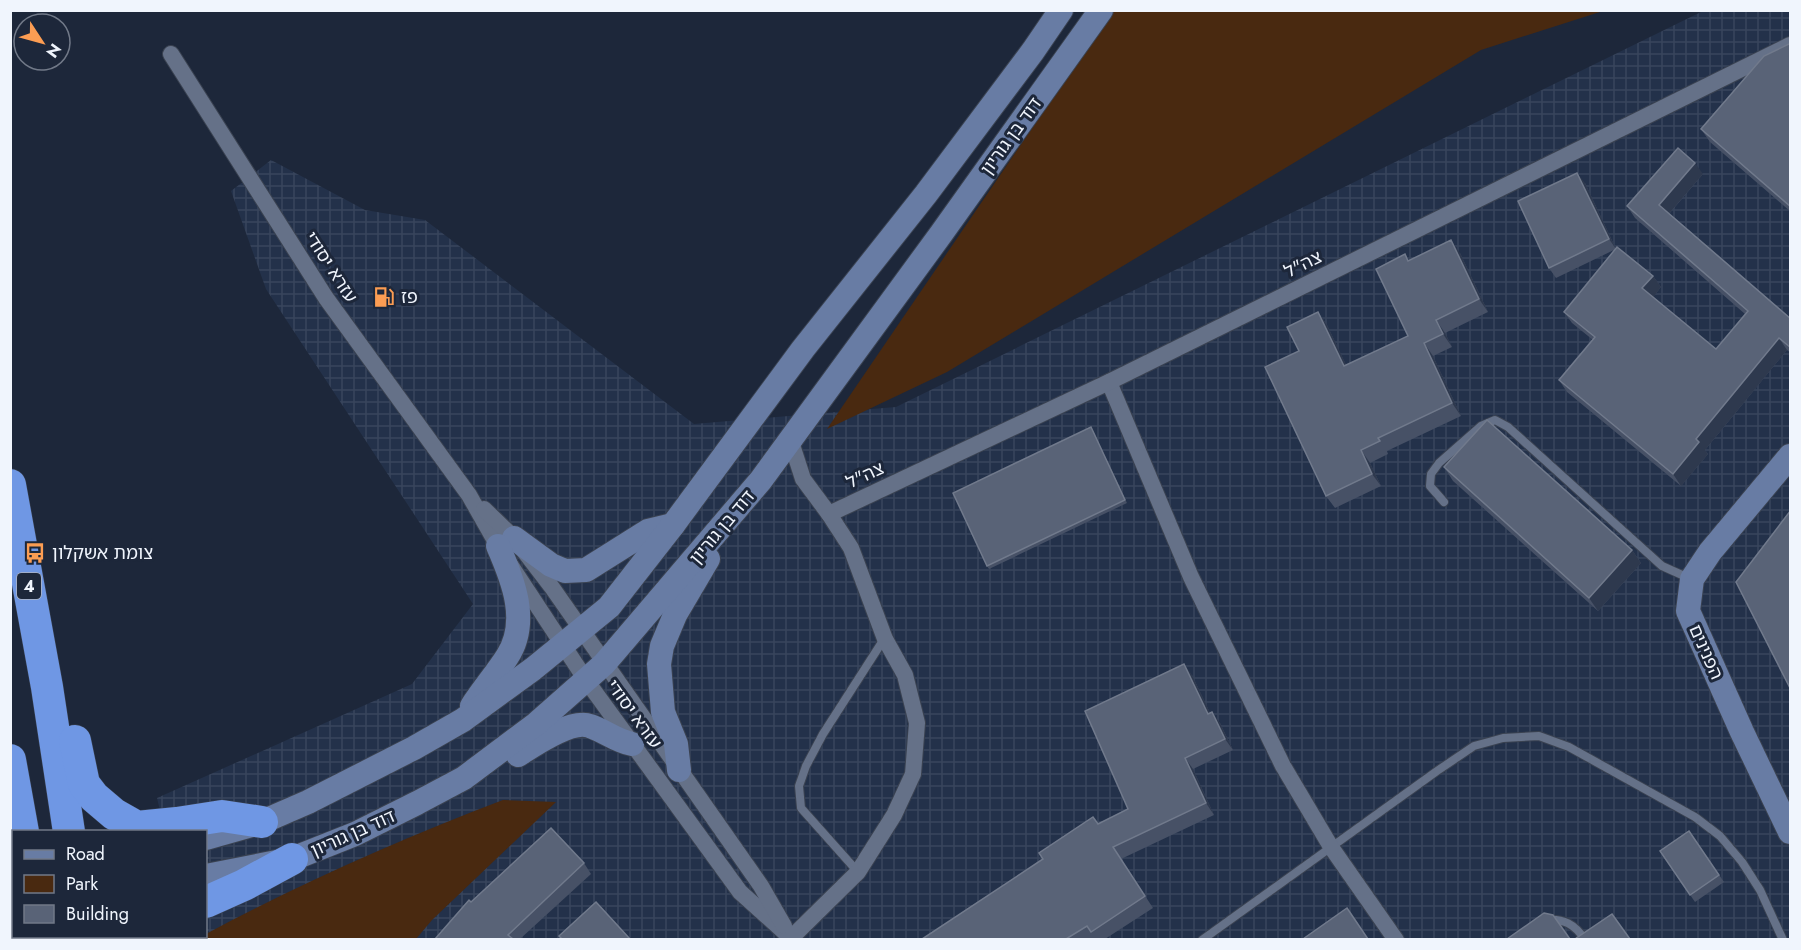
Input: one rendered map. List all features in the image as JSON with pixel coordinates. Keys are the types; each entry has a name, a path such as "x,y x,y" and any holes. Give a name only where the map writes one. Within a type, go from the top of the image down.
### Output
{"highway":[{"name":"4","path":"10,485 47,687 69,830"},
{"path":"47,687 70,720 84,784 94,797 114,814 137,827 177,824 222,816 262,822"},
{"path":"10,760 23,830"},
{"path":"207,902 292,859"}],"main road":[{"name":"דוד בן גוריון","path":"207,838 262,822 370,772 463,720 533,669 609,607 673,525 802,349 926,194 1061,10"},
{"name":"דוד בן גוריון","path":"207,876 292,859 355,834 464,778 536,724 604,664 761,480 942,234 1101,10"},
{"name":"הפנינים","path":"1791,456 1710,552 1692,579 1688,612 1742,732 1791,832"},
{"path":"506,542 565,571 586,570 648,531 673,525"},
{"path":"679,770 676,744 663,712 658,664 662,646 675,615 704,569 724,525"},
{"path":"463,720 508,655 515,640 519,619 506,542"},
{"path":"464,778 499,767 539,741 566,728 587,724 621,742 632,744"}],"street":[{"name":"צה\"ל","path":"829,514 1109,382 1791,45"},
{"name":"עזרא יסודי","path":"171,54 326,298 469,495 506,542 583,630 604,664 761,886 791,939"},
{"path":"1109,382 1191,577 1283,766 1331,848 1396,939"},
{"path":"791,939 858,872 894,815 914,774 917,723 905,675 885,639 851,548 803,479 792,445 812,410"},
{"name":"עזרא יסודי","path":"506,542 563,644 586,680 740,892 791,939"}],"lane":[{"path":"1444,502 1430,486 1431,474 1439,463 1481,426 1495,420 1508,427 1662,566 1692,579"},
{"path":"858,872 801,808 799,786 806,766 823,734 885,639"},
{"path":"1202,939 1474,746 1503,738 1539,736 1569,747 1695,817 1720,836 1742,862 1760,890 1783,939"},
{"path":"1539,921 1557,919 1571,924 1585,939"}],"shaded area":[{"path":"1703,11 1790,11 1790,939 191,939 207,938 207,830 165,830 157,798 412,684 473,604 266,289 231,191 271,160 365,210 425,220 694,424 896,407"}],"green space":[{"path":"1112,11 1603,11 1481,50 947,372 827,429"},
{"path":"503,800 556,802 432,920 416,939 195,939 207,938 207,933 278,897 427,830"}],"building":[{"path":"1791,43 1791,207 1701,129 1764,56"},
{"path":"1678,148 1695,163 1659,205 1791,319 1791,348 1779,338 1696,439 1699,442 1673,474 1559,380 1595,337 1564,312 1617,247 1653,276 1642,288 1716,349 1748,311 1627,206"},
{"path":"1577,173 1609,239 1549,268 1518,201"},
{"path":"1451,240 1479,299 1436,320 1443,334 1424,343 1452,403 1378,438 1380,441 1361,450 1372,474 1326,496 1265,367 1299,351 1287,327 1318,312 1344,366 1408,336 1376,269 1405,254 1408,261"},
{"path":"1487,420 1632,550 1589,598 1444,467"},
{"path":"1091,427 1125,500 987,566 953,493"},
{"path":"1791,510 1791,690 1736,582"},
{"path":"1184,664 1208,714 1212,712 1225,739 1185,758 1206,803 1113,847 1145,896 1091,932 1087,926 1066,939 922,939 1043,859 1039,853 1093,817 1098,824 1128,809 1085,711"},
{"path":"551,828 584,863 508,935 513,939 435,939 469,900 471,902"},
{"path":"1689,831 1719,875 1690,895 1660,851"},
{"path":"596,902 630,939 562,939 559,936"},
{"path":"1347,908 1368,939 1303,939"},
{"path":"1544,913 1553,915 1570,939 1507,939"},
{"path":"1612,914 1630,939 1575,939"}],"place":[{"name":"פז","path":"384,297"},
{"name":"צומת אשקלון","path":"35,553"}]}
